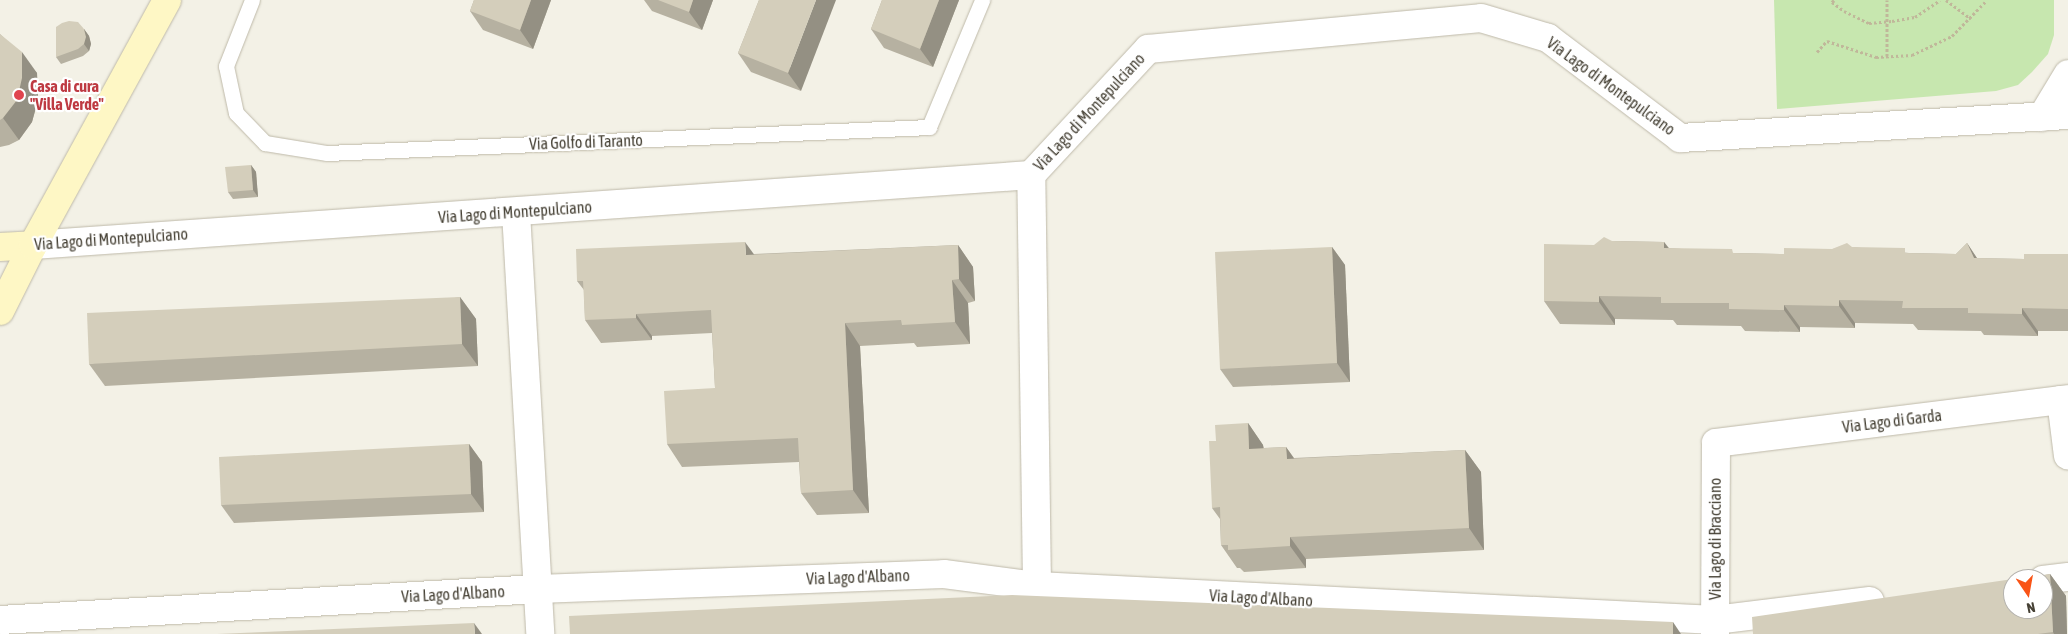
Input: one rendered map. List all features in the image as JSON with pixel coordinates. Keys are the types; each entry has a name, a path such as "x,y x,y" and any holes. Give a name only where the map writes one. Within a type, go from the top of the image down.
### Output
{"street":[{"path":"0,311 33,244 167,0"},
{"name":"Via Lago di Montepulciano","path":"0,247 1031,175 1148,49 1481,18 1548,38 1680,138 2055,116"},
{"path":"2055,116 2068,74"},
{"name":"Via Lago di Montepulciano","path":"1031,175 1038,586"},
{"path":"516,212 540,634"},
{"path":"2065,400 2068,456"},
{"name":"Via Lago di Garda","path":"1716,443 2065,400"},
{"name":"Via Lago di Bracciano","path":"1715,627 1716,443"},
{"name":"Via Lago d'Albano","path":"0,620 538,589 944,574 1038,586 1715,627 1898,598"},
{"path":"2053,579 2068,577"}],"lane":[{"name":"Via Golfo di Taranto","path":"252,0 226,66 236,113 265,142 327,153 929,127 982,0"}],"path":[{"path":"1834,0 1832,2 1844,11 1869,23 1915,17 1940,0"},
{"path":"1887,0 1887,56"},
{"path":"1946,0 1971,19"},
{"path":"1817,52 1827,41 1876,57 1912,55 1934,47 1952,36 1971,19 1987,0"}],"green space":[{"path":"1774,0 2054,0 2054,35 2048,54 2032,72 2018,85 1996,91 1777,109"}],"building":[{"path":"474,0 531,0 520,30 470,11"},
{"path":"658,0 693,0 689,12"},
{"path":"759,0 816,0 788,73 738,53"},
{"path":"882,0 939,0 920,49 871,29"},
{"path":"69,21 78,22 84,29 86,37 84,44 78,49 56,57 56,27"},
{"path":"0,34 22,52 22,78 17,100 0,120"},
{"path":"251,165 253,190 228,192 225,167"},
{"path":"1604,237 1612,241 1664,242 1664,248 1732,249 1733,253 1784,254 1784,248 1832,249 1847,243 1852,247 1905,248 1905,253 1956,254 1967,243 1974,258 2024,259 2024,254 2068,254 2068,309 2022,308 2022,314 1968,313 1968,308 1902,308 1903,301 1839,300 1839,306 1784,305 1784,310 1729,309 1729,303 1661,303 1661,297 1599,296 1599,302 1544,301 1544,244 1594,245"},
{"path":"745,242 746,255 958,245 959,279 952,280 955,322 902,325 901,320 845,323 853,490 801,493 798,438 667,444 664,391 715,388 711,310 636,314 636,318 585,320 583,281 577,281 576,249"},
{"path":"1332,247 1337,363 1220,369 1215,252"},
{"path":"460,297 462,344 89,364 87,313"},
{"path":"1248,423 1249,449 1286,447 1287,459 1465,450 1469,528 1290,537 1290,546 1228,550 1228,545 1221,545 1220,507 1212,508 1209,441 1216,441 1215,425"},
{"path":"469,444 471,494 221,505 219,457"},
{"path":"2003,580 2003,619 2052,619 2053,632 2038,634 1753,634 1752,617"},
{"path":"1012,595 1673,622 1673,634 570,634 569,616"},
{"path":"474,623 475,634 217,634"}],"place":[{"name":"Casa di cura \"Villa Verde\"","path":"19,95"}]}
